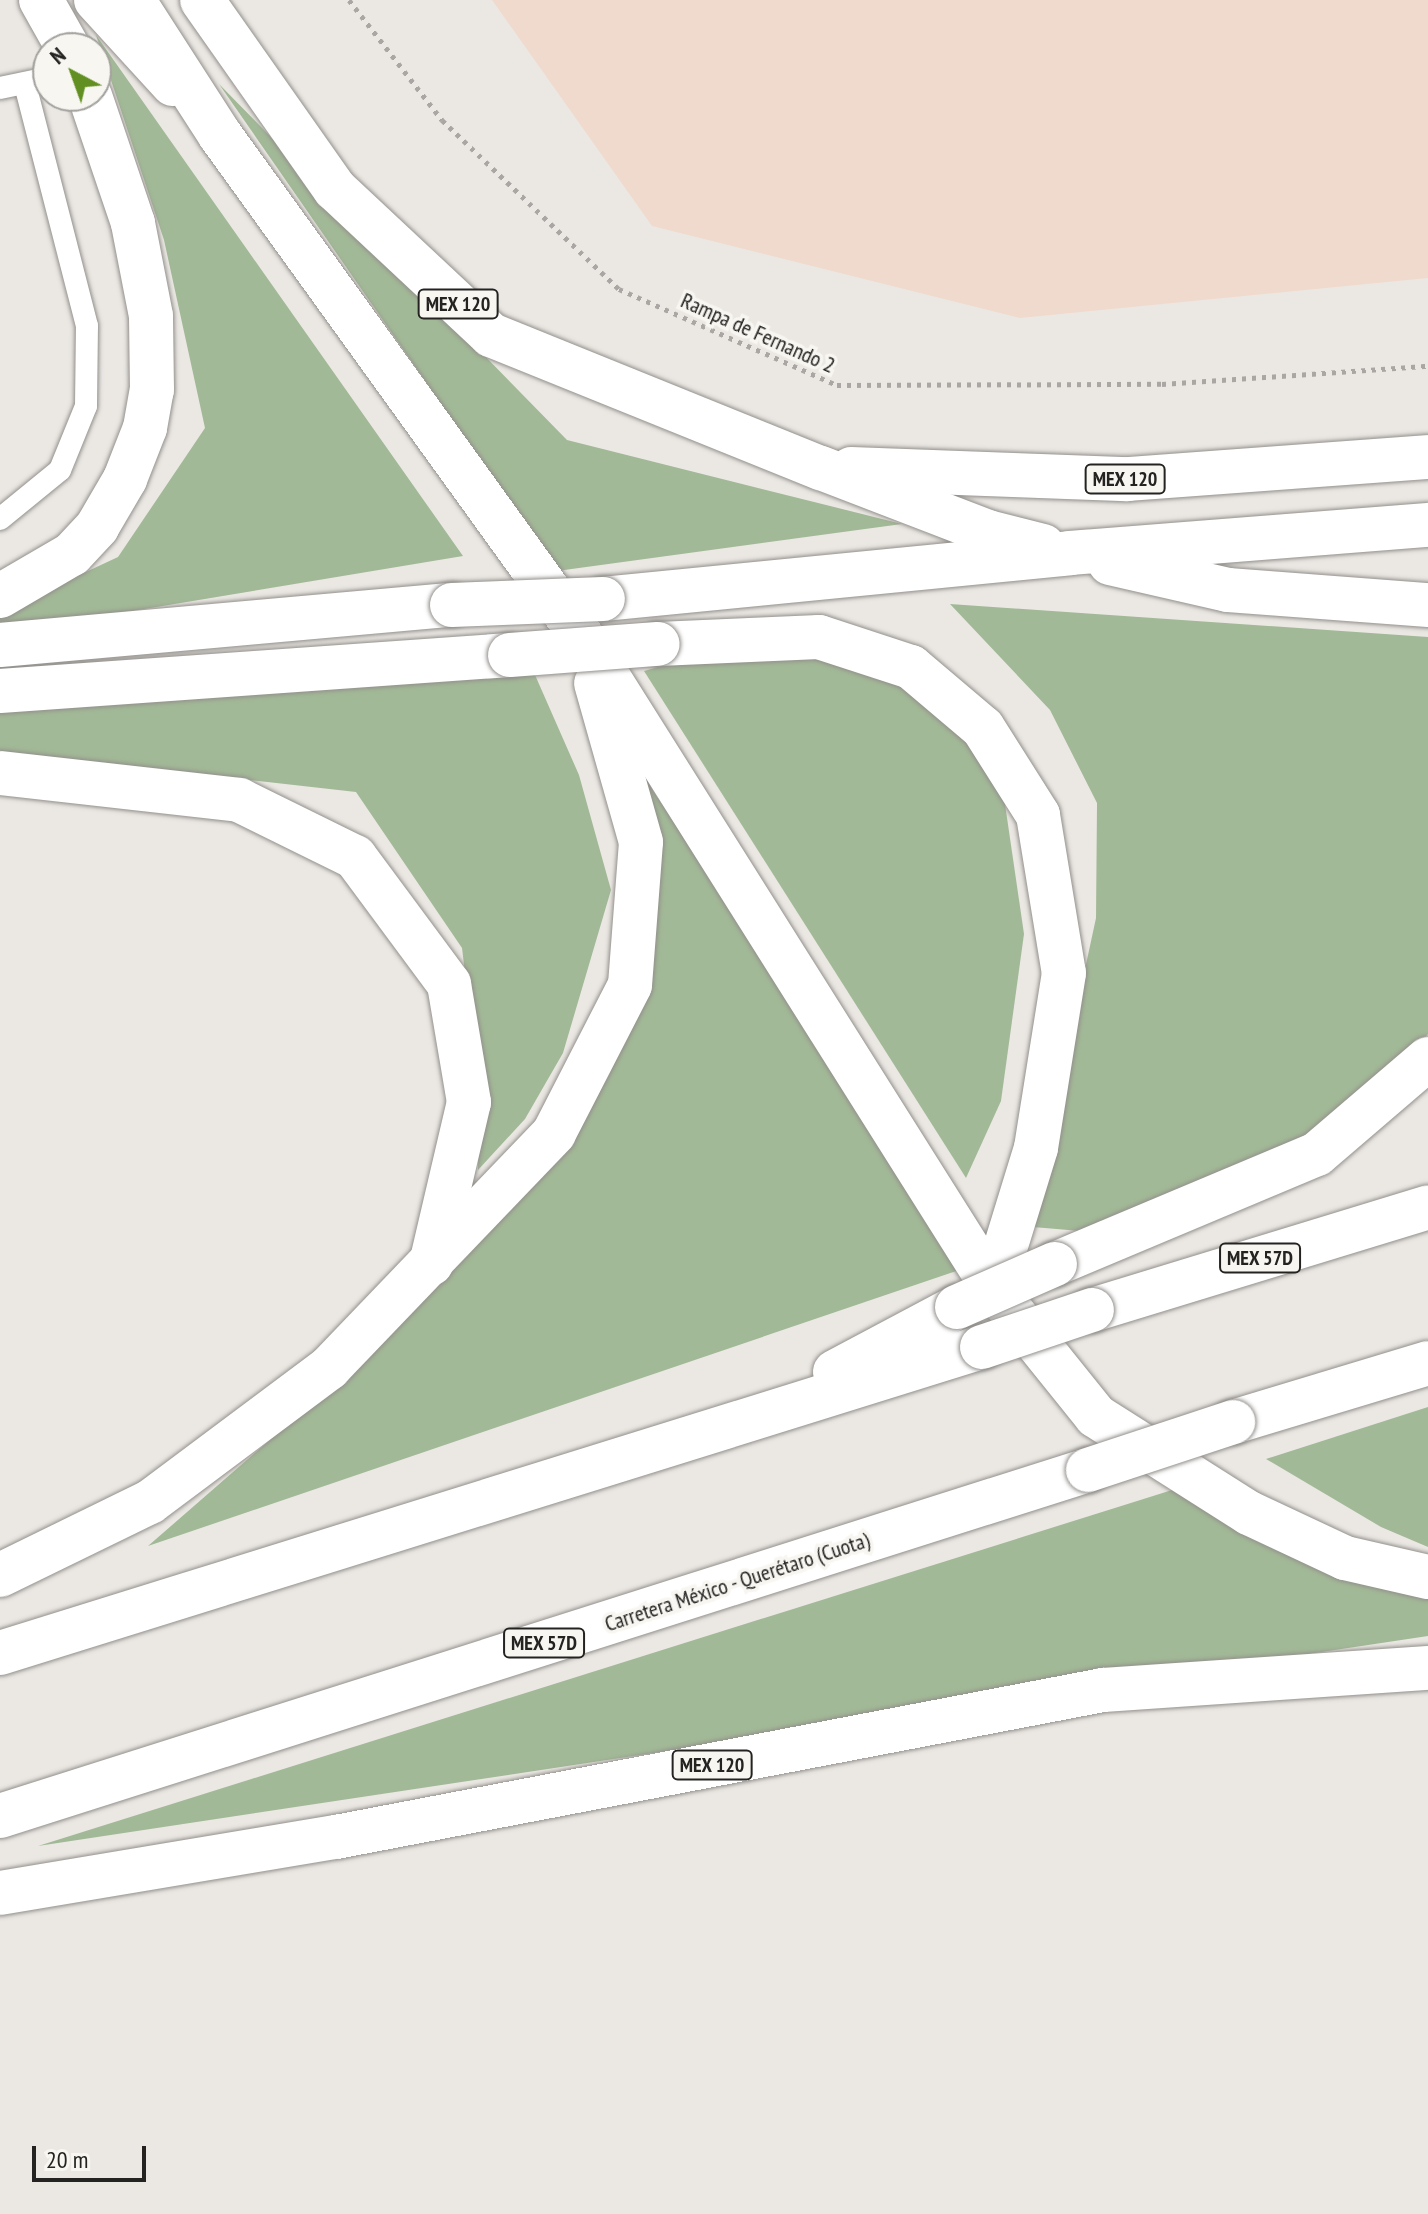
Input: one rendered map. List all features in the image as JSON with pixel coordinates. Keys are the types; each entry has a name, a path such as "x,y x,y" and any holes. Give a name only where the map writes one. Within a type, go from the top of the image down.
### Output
{"main road":[{"path":"41,0 59,32"},
{"path":"96,0 220,135"},
{"name":"MEX 120","path":"202,0 335,189 491,335 821,468 1128,479 1428,457"},
{"path":"138,8 220,135 588,645 975,1297 1096,1416 1249,1513 1345,1558 1428,1577"},
{"path":"0,596 72,554 97,527 125,479 145,428 152,390 151,316 133,223 95,112"},
{"path":"821,468 988,532 1228,590 1428,605"},
{"path":"0,645 452,605 603,599 1070,553 1428,525"},
{"path":"0,691 658,644 819,637 911,667 983,728 1038,815 1064,973 1036,1148 975,1297"},
{"path":"0,1575 150,1502 329,1368 431,1265 554,1133 630,985 641,842 588,645"},
{"path":"0,773 239,800 355,857 449,984 469,1102 431,1265"},
{"path":"748,1419 975,1297 1317,1154 1428,1059"},
{"name":"MEX 57D","path":"0,1653 1428,1207"},
{"name":"Carretera México - Querétaro (Cuota)","path":"0,1816 1233,1422 1428,1363"},
{"name":"MEX 120","path":"0,1893 336,1837 1103,1690 1428,1668"}],"lane":[{"path":"0,88 32,82"},
{"path":"0,519 60,470 86,406 87,326 25,84"}],"path":[{"name":"Rampa de Fernando 2","path":"349,0 442,120 619,289 837,385 1162,384 1428,366"}],"shaded area":[{"path":"492,0 1428,0 1428,278 1020,318 652,226"}],"green space":[{"path":"112,58 463,556 0,633 0,612 118,557 205,428 164,240 112,83"},
{"path":"219,84 567,440 902,524 557,571"},
{"path":"950,604 1428,637 1428,1034 1342,1129 1080,1231 1021,1226 1058,1094 1096,918 1097,803 1050,710"},
{"path":"722,649 833,656 940,700 1005,804 1024,934 1001,1101 966,1178 644,671"},
{"path":"528,659 579,775 611,890 563,1053 525,1119 478,1170 479,1088 462,948 356,792 0,752 0,697"},
{"path":"617,737 971,1266 148,1546 309,1406 468,1239 652,943"},
{"path":"1428,1407 1428,1547 1381,1527 1266,1459"},
{"path":"1204,1480 1428,1598 1428,1636 38,1846"}]}
